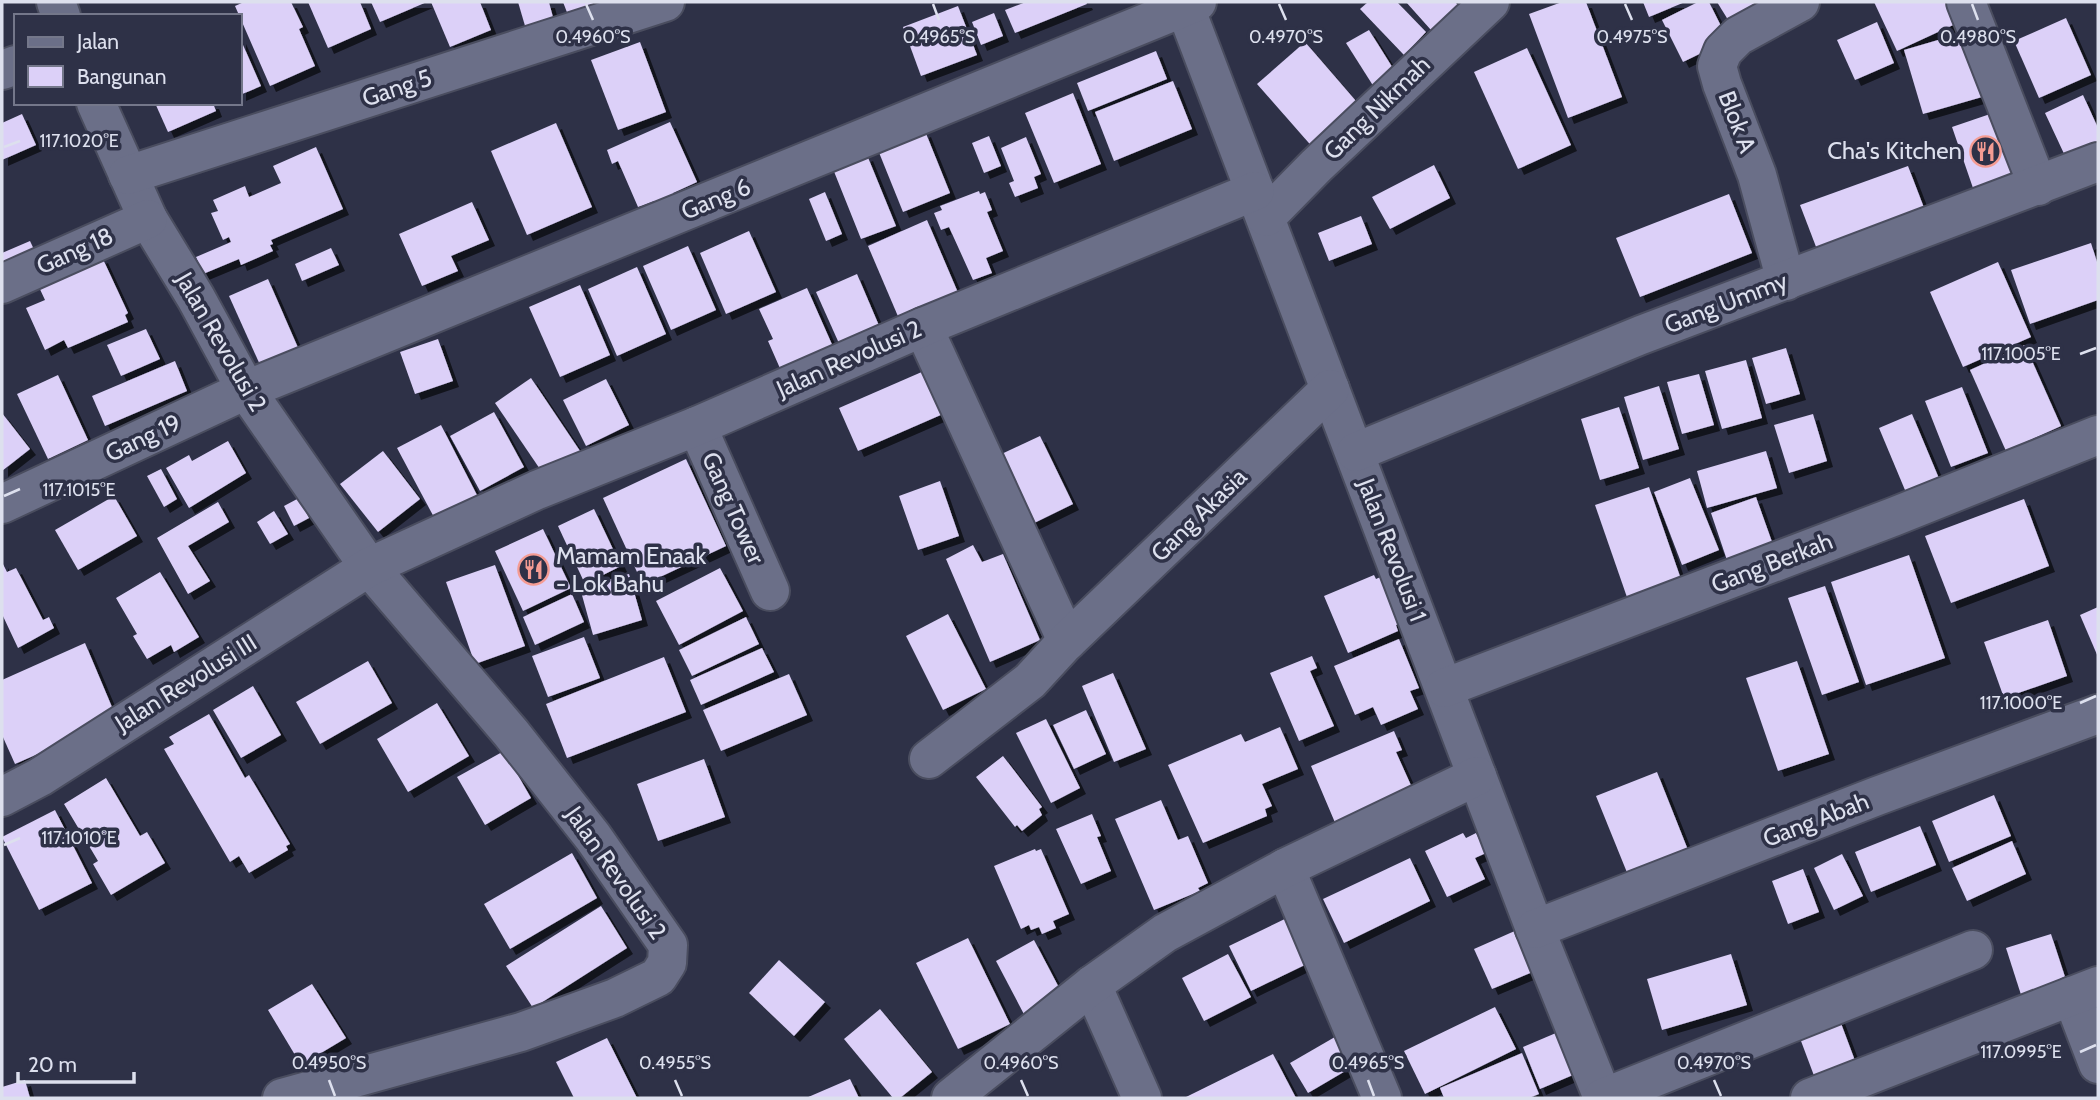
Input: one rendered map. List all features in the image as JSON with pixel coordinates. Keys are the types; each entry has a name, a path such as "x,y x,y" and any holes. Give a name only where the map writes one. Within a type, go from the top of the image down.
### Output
{"street":[{"name":"Gang 5","path":"128,175 665,2"},
{"name":"Gang Nikmah","path":"1260,204 1316,166 1490,2"},
{"name":"Blok A","path":"1786,281 1757,175 1717,66 1723,51 1738,36 1800,2"},
{"path":"1966,2 2038,186"},
{"name":"Jalan Revolusi 1","path":"1188,4 1330,390 1356,452 1535,929 1603,1098"},
{"name":"Gang 6","path":"246,390 1188,4"},
{"name":"Jalan Revolusi 2","path":"97,105 148,219 246,390 369,567 511,733 593,836 668,945 667,963 658,977 615,998 520,1032 282,1098"},
{"name":"Gang Ummy","path":"1356,452 1641,335 2098,162"},
{"name":"Jalan Revolusi 2","path":"369,567 537,490 697,426 923,327 1100,256 1260,204"},
{"name":"Gang 18","path":"2,284 148,219"},
{"path":"923,327 1067,641"},
{"name":"Gang 19","path":"2,504 246,390"},
{"name":"Gang Akasia","path":"929,759 1030,681 1067,641 1330,390"},
{"name":"Gang Tower","path":"697,426 770,591"},
{"name":"Gang Berkah","path":"1444,688 1893,517 2098,435"},
{"name":"Jalan Revolusi III","path":"2,797 40,777 369,567"},
{"name":"Gang Abah","path":"1535,929 1877,796 2098,714"},
{"path":"951,1098 1092,985 1165,933 1285,868 1477,776"},
{"path":"1285,868 1382,1098"},
{"path":"1603,1098 1973,950"},
{"path":"1092,985 1142,1098"},
{"path":"1810,1098 2085,991 2098,1064"}],"building":[{"path":"244,2 291,2 303,27 299,29 315,66 270,86 242,22 242,14 238,14 235,6"},
{"path":"308,2 360,2 371,29 328,48"},
{"path":"371,2 427,2 380,22"},
{"path":"431,2 480,2 491,30 450,47"},
{"path":"518,2 549,2 556,29 528,36"},
{"path":"563,2 600,2 568,15"},
{"path":"1026,2 1087,4 1015,33 1005,10"},
{"path":"1368,2 1397,2 1426,32 1404,55 1360,9"},
{"path":"1406,2 1455,2 1458,5 1431,30"},
{"path":"1562,2 1586,2 1622,97 1568,118 1529,14"},
{"path":"1643,2 1685,2 1649,17"},
{"path":"1698,2 1709,2 1728,40 1683,62 1662,20"},
{"path":"1717,2 1765,2 1730,23"},
{"path":"1874,2 1955,2 1964,20 1897,51"},
{"path":"958,6 977,55 921,76 903,27"},
{"path":"994,13 1003,36 981,45 972,22"},
{"path":"2066,18 2091,75 2039,98 2014,41"},
{"path":"1877,22 1894,63 1855,80 1837,40"},
{"path":"1369,30 1401,81 1379,95 1346,43"},
{"path":"1962,33 1982,97 1923,114 1904,50"},
{"path":"640,42 666,112 618,130 591,60"},
{"path":"1305,42 1362,108 1315,150 1257,84"},
{"path":"242,43 261,86 242,94"},
{"path":"1527,48 1571,145 1518,169 1474,72"},
{"path":"1156,51 1167,79 1088,111 1077,83"},
{"path":"1173,81 1192,129 1114,161 1095,112"},
{"path":"1073,93 1101,164 1054,183 1025,113"},
{"path":"2083,95 2098,128 2098,144 2066,158 2045,113"},
{"path":"156,105 214,105 216,111 168,132"},
{"name":"Cha's Kitchen","path":"1996,112 2018,176 1974,191 1952,127"},
{"path":"22,114 36,145 2,160 2,123"},
{"path":"670,122 697,182 673,193 677,203 658,211 654,201 638,207 618,161 612,164 607,150"},
{"path":"556,123 592,207 527,235 491,151"},
{"path":"925,131 950,193 903,212 878,150"},
{"path":"989,136 1001,166 984,173 972,143"},
{"path":"1026,137 1041,174 1034,177 1038,188 1015,197 1009,183 1014,181 1001,148"},
{"path":"316,147 343,209 271,240 273,251 241,265 239,259 203,274 196,257 231,242 229,237 223,240 211,213 218,211 213,200 245,186 249,197 281,183 273,166"},
{"path":"867,155 896,226 861,239 833,169"},
{"path":"1434,165 1450,198 1390,229 1372,197"},
{"path":"1908,166 1926,213 1818,252 1800,205"},
{"path":"979,191 980,194 985,192 992,210 987,212 1003,251 986,258 992,273 973,280 949,227 941,230 934,213 942,210 940,206"},
{"path":"825,192 842,234 826,241 809,199"},
{"path":"1729,194 1752,253 1640,297 1616,238"},
{"path":"472,202 489,240 451,256 458,271 422,286 399,234"},
{"path":"1361,216 1372,244 1329,261 1318,233"},
{"path":"927,220 959,295 900,321 868,246"},
{"path":"749,231 776,292 726,314 700,253"},
{"path":"30,241 38,258 2,274 2,253"},
{"path":"2091,243 2098,265 2098,300 2030,324 2011,270"},
{"path":"688,246 716,310 671,330 643,266"},
{"path":"331,248 339,265 302,281 295,264"},
{"path":"102,257 128,313 125,315 128,322 68,348 64,340 45,350 26,308 45,300 38,285"},
{"path":"1998,262 2031,337 1963,367 1930,292"},
{"path":"637,267 666,334 617,356 588,289"},
{"path":"857,274 886,342 846,359 816,292"},
{"path":"268,279 299,350 261,367 229,296"},
{"path":"580,285 610,355 560,377 529,307"},
{"path":"807,288 838,358 786,382 768,341 773,339 759,309"},
{"path":"146,329 160,359 121,376 107,345"},
{"path":"438,339 453,381 415,394 400,352"},
{"path":"2025,345 2061,426 2006,451 1970,370"},
{"path":"1786,348 1800,394 1766,404 1752,358"},
{"path":"1746,360 1762,418 1722,429 1705,371"},
{"path":"175,361 187,391 105,426 92,396"},
{"path":"924,371 943,414 858,451 839,408"},
{"path":"1699,374 1714,425 1682,434 1667,382"},
{"path":"58,375 88,440 48,459 17,394"},
{"path":"531,378 580,451 544,475 495,403"},
{"path":"606,379 629,425 586,446 563,400"},
{"path":"1659,386 1679,449 1643,460 1624,397"},
{"path":"1962,387 1988,453 1951,467 1925,401"},
{"path":"1619,407 1639,468 1600,480 1581,419"},
{"path":"494,412 524,467 480,491 450,436"},
{"path":"2,413 30,449 2,471"},
{"path":"1813,414 1827,461 1789,473 1774,425"},
{"path":"1912,414 1943,488 1910,502 1879,428"},
{"path":"441,425 479,499 436,521 397,448"},
{"path":"1040,436 1073,504 1026,527 993,458"},
{"path":"228,441 246,473 189,508 166,468 189,455 192,461"},
{"path":"383,451 420,499 378,532 340,484"},
{"path":"1766,451 1777,488 1707,508 1697,471"},
{"path":"686,459 726,546 643,585 603,498"},
{"path":"161,469 177,499 164,507 147,476"},
{"path":"1690,478 1719,550 1682,565 1654,492"},
{"path":"940,481 959,536 918,550 899,496"},
{"path":"1649,487 1683,585 1629,603 1595,505"},
{"path":"114,496 137,536 78,570 55,530"},
{"path":"1756,497 1776,553 1730,569 1711,513"},
{"path":"299,498 309,518 294,526 284,506"},
{"path":"2024,499 2049,566 1951,603 1925,536"},
{"path":"218,502 229,522 188,546 210,581 188,594 157,538"},
{"path":"594,509 621,566 585,584 558,526"},
{"path":"274,511 288,534 270,544 257,522"},
{"name":"Mamam Enaak - Lok Bahu","path":"543,529 571,588 523,611 495,551"},
{"path":"973,545 982,562 1003,554 1040,640 990,662 946,559"},
{"path":"1909,555 1945,658 1866,685 1831,582"},
{"path":"2,562 7,572 16,568 43,620 49,617 54,628 18,648 2,614"},
{"path":"495,565 525,646 475,664 446,582"},
{"path":"720,568 743,611 679,645 656,601"},
{"path":"160,572 199,637 174,652 171,645 147,659 133,636 137,634 116,598"},
{"path":"629,574 642,620 593,635 580,588"},
{"path":"1387,574 1407,621 1396,625 1398,631 1348,653 1324,596 1374,575 1376,579"},
{"path":"1825,586 1859,682 1822,695 1788,598"},
{"path":"572,594 584,622 535,645 523,617"},
{"path":"2098,607 2098,657 2080,615"},
{"path":"948,614 986,689 943,710 906,636"},
{"path":"746,617 759,644 692,676 679,650"},
{"path":"2048,620 2067,676 2004,698 1984,642"},
{"path":"584,637 600,678 548,697 532,656"},
{"path":"1399,639 1419,688 1410,691 1418,709 1381,725 1373,707 1355,715 1334,666"},
{"path":"85,643 117,719 15,764 2,735 2,680"},
{"path":"762,648 774,672 701,705 690,680"},
{"path":"1312,656 1317,668 1310,671 1334,726 1299,741 1270,673"},
{"path":"664,657 686,712 567,758 546,704"},
{"path":"368,661 392,703 320,744 296,702"},
{"path":"1797,661 1829,754 1778,771 1746,678"},
{"path":"1113,673 1146,749 1114,762 1082,686"},
{"path":"789,674 807,715 721,751 703,710"},
{"path":"253,686 281,735 241,758 213,710"},
{"path":"437,703 469,756 408,792 377,739"},
{"path":"1086,710 1106,754 1074,769 1053,725"},
{"path":"209,714 245,778 249,775 290,844 286,846 288,850 249,873 239,856 230,862 164,749 174,744 169,737"},
{"path":"1046,719 1080,788 1051,803 1016,733"},
{"path":"1280,727 1298,769 1262,784 1272,806 1265,809 1267,816 1203,843 1168,765 1241,734 1245,742"},
{"path":"1394,731 1402,750 1396,752 1414,792 1339,832 1311,766"},
{"path":"504,751 531,798 485,825 457,777"},
{"path":"1003,756 1042,807 1039,809 1042,815 1022,831 1017,825 1015,827 976,777"},
{"path":"704,759 725,817 658,841 637,784"},
{"path":"1657,772 1688,850 1628,875 1596,796"},
{"path":"106,778 140,836 147,832 165,863 111,895 93,864 98,861 64,804"},
{"path":"1994,795 2011,836 1949,862 1932,821"},
{"path":"1161,800 1178,840 1188,836 1208,883 1198,888 1200,891 1154,910 1115,819"},
{"path":"55,810 92,883 39,910 2,837"},
{"path":"1092,814 1101,836 1097,837 1111,871 1081,884 1056,829"},
{"path":"1920,826 1936,865 1871,892 1855,852"},
{"path":"1463,833 1466,838 1476,833 1486,853 1475,858 1485,879 1447,897 1425,851"},
{"path":"2012,841 2026,874 1967,901 1952,868"},
{"path":"1041,849 1069,914 1053,921 1056,928 1042,934 1039,927 1031,930 1029,925 1021,929 994,866"},
{"path":"572,853 597,898 510,949 484,904"},
{"path":"1842,854 1863,896 1834,910 1814,868"},
{"path":"1410,858 1430,901 1344,943 1323,899"},
{"path":"1803,869 1819,912 1788,924 1772,881"},
{"path":"601,906 627,948 533,1008 506,966"},
{"path":"1291,916 1313,961 1251,991 1229,946"},
{"path":"1517,930 1535,971 1492,989 1474,949"},
{"path":"2051,934 2068,986 2023,1001 2006,948"},
{"path":"968,938 1010,1024 958,1049 916,963"},
{"path":"1034,940 1065,999 1027,1020 996,961"},
{"path":"1228,954 1251,997 1204,1021 1182,978"},
{"path":"1731,954 1747,1005 1662,1030 1647,979"},
{"path":"779,960 825,1002 794,1036 749,993"},
{"path":"312,984 346,1038 301,1065 268,1010"},
{"path":"1495,1007 1516,1049 1425,1094 1404,1051"},
{"path":"880,1009 932,1072 900,1098 893,1098 844,1039"},
{"path":"1839,1018 1857,1066 1816,1081 1798,1033"},
{"path":"1347,1030 1364,1060 1308,1093 1290,1063"},
{"path":"1563,1030 1580,1072 1540,1089 1523,1047"},
{"path":"607,1038 637,1098 574,1098 556,1062"},
{"path":"1522,1053 1539,1094 1529,1098 1444,1098 1440,1088"},
{"path":"1273,1054 1296,1098 1184,1098"},
{"path":"850,1079 859,1098 806,1098"},
{"path":"25,1080 30,1098 2,1098 2,1087"}],"place":[{"name":"Cha's Kitchen","path":"1985,151"},
{"name":"Mamam Enaak - Lok Bahu","path":"533,570"}]}
